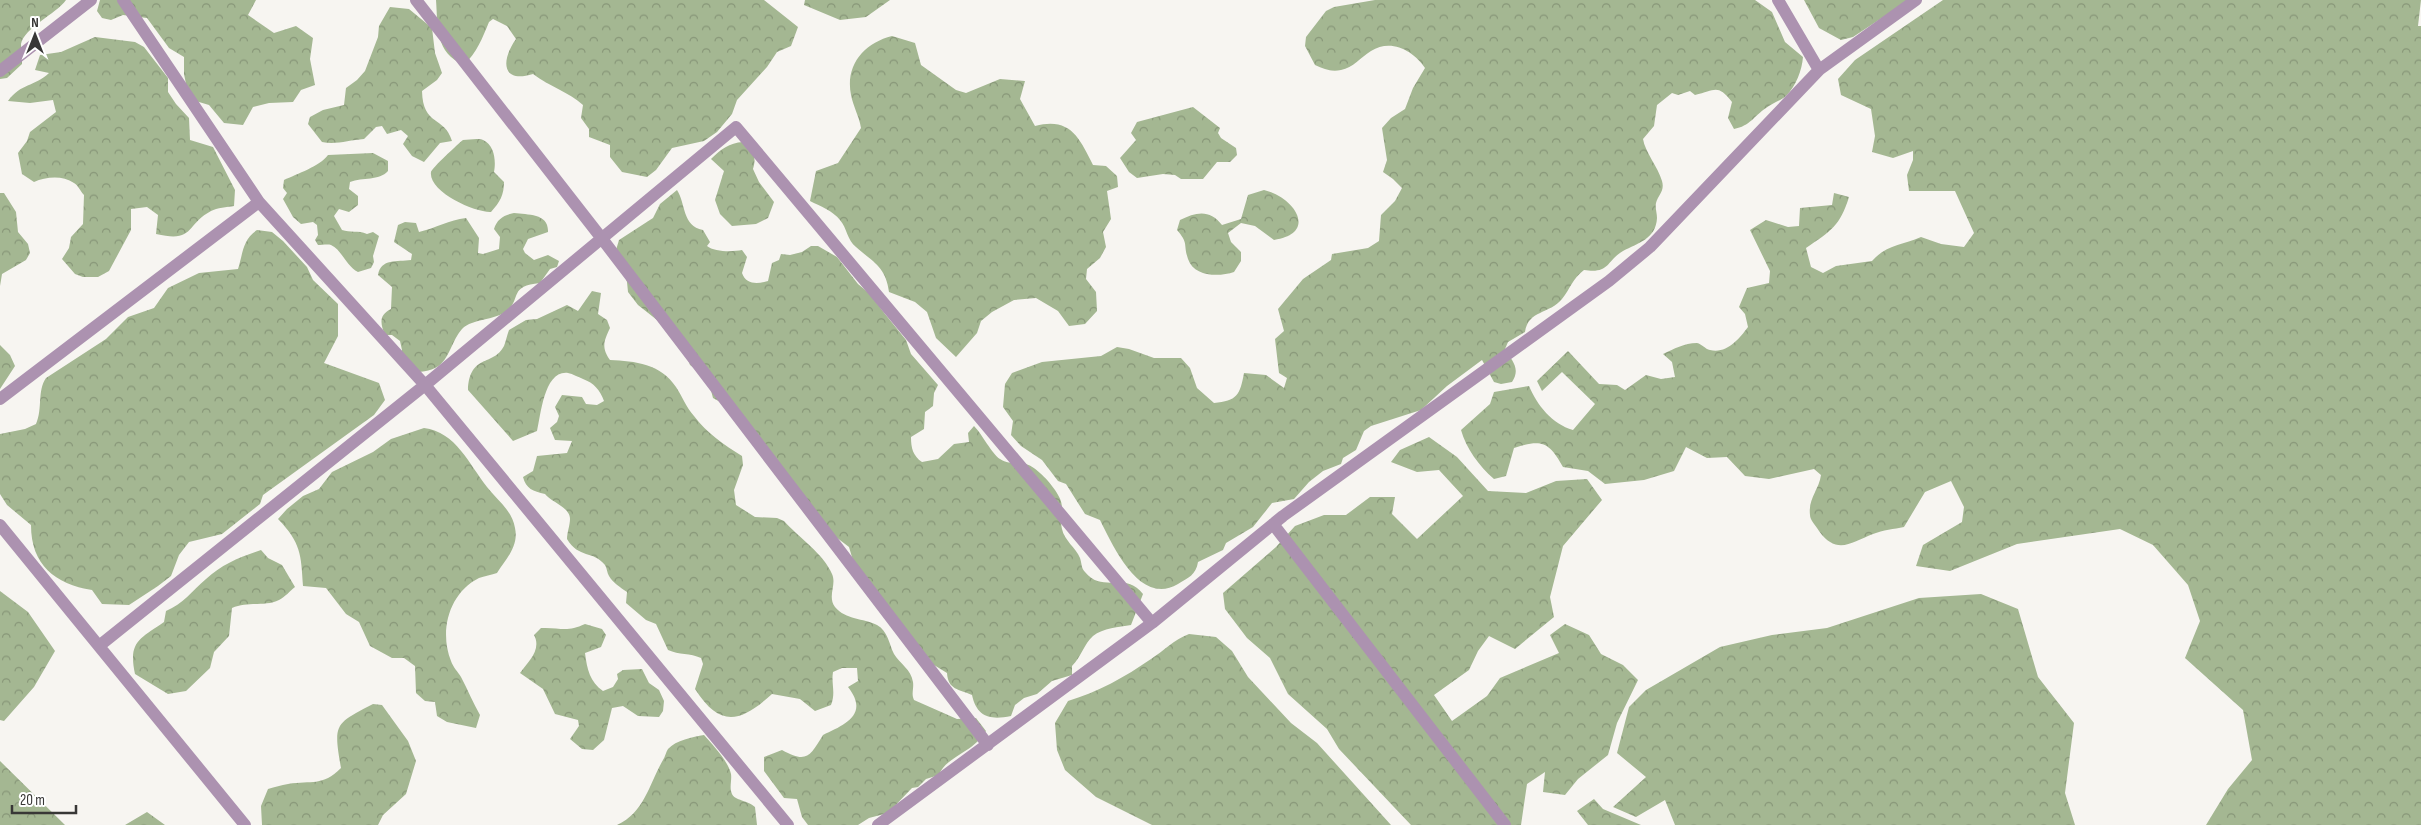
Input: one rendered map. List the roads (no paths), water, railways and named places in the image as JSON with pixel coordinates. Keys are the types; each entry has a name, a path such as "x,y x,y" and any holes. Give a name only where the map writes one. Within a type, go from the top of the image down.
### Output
{"street":[{"path":"0,71 91,0"},
{"path":"123,0 258,202 425,386 788,825"},
{"path":"416,0 603,240 988,745"},
{"path":"1778,0 1819,70"},
{"path":"878,825 1152,624 1273,524 1608,281 1643,253 1819,70 1916,0"},
{"path":"99,646 425,386 603,240 736,127 1152,624"},
{"path":"0,399 258,202"},
{"path":"0,524 245,825"},
{"path":"1273,524 1505,825"}]}
